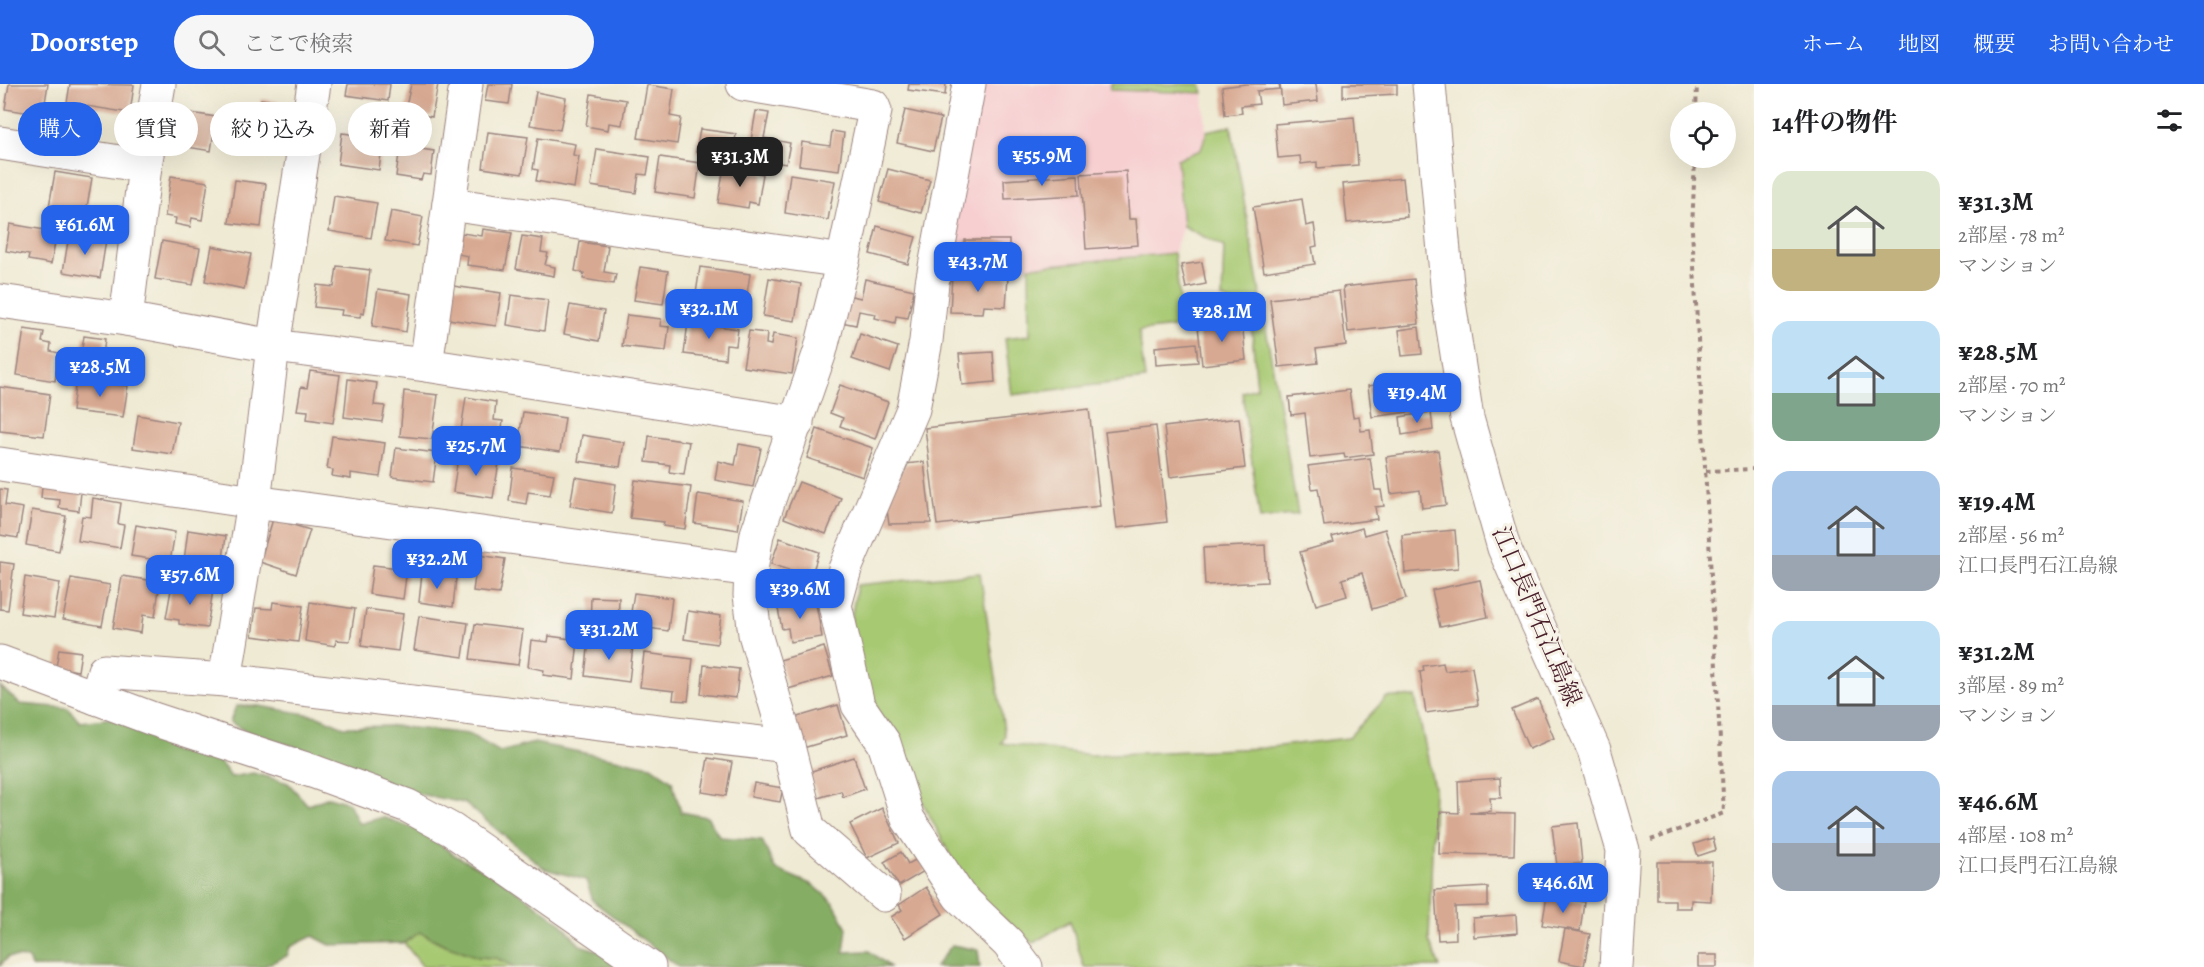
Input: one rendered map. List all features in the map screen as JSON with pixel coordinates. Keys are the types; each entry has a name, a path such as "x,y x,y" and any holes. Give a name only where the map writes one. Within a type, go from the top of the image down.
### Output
{"street":[{"path":"126,319 159,84"},
{"path":"225,680 254,502 273,346 314,84"},
{"path":"426,365 466,84"},
{"path":"743,84 873,106 874,111 843,261 820,352 757,534 751,570 750,595 754,634 788,746 809,830 884,895"},
{"path":"969,84 932,283 926,341 913,409 845,570 835,605 858,705 884,743 908,819 959,896 1008,943 1026,967"},
{"name":"江口長門石江島線","path":"1429,84 1449,296 1467,418 1504,548 1594,750 1623,850 1616,967"},
{"path":"0,142 146,165"},
{"path":"449,204 843,261"},
{"path":"0,301 126,319 273,346 426,365 797,423"},
{"path":"0,464 254,502 751,570"},
{"path":"0,662 96,698 408,806 452,831 649,967"},
{"path":"96,698 104,671 225,680 788,746"}],"path":[{"path":"1696,102 1697,84"},
{"path":"1623,850 1724,813 1692,230 1695,168"},
{"path":"1706,471 1754,469"}],"shaded area":[{"path":"979,84 1111,84 1111,90 1203,93 1206,131 1201,150 1177,159 1183,226 1174,253 1029,267 945,269"}],"green space":[{"path":"1111,84 1201,84 1203,93 1110,90"},
{"path":"1231,126 1298,514 1260,519 1242,392 1257,388 1250,310 1222,298 1224,247 1183,226 1177,159 1201,150 1207,131"},
{"path":"1174,253 1183,326 1139,331 1145,379 1012,395 1005,338 1030,335 1029,267"},
{"path":"980,573 1005,737 1001,743 1091,755 1263,748 1348,738 1387,697 1415,697 1434,788 1429,941 1440,967 1084,967 1070,921 1033,943 969,891 867,696 850,625 857,585"},
{"path":"0,686 20,704 68,708 80,722 112,718 156,732 172,751 216,757 231,777 253,773 288,783 308,805 329,797 349,803 359,824 382,817 419,830 458,857 499,878 560,922 580,945 606,953 622,967 516,967 496,958 478,957 420,932 404,943 330,945 313,936 290,947 287,956 262,967 31,967 28,958 8,957 0,966"},
{"path":"236,706 259,706 318,716 344,727 394,726 469,734 500,752 534,743 651,766 672,781 681,812 707,817 720,837 762,840 775,869 813,885 833,902 847,928 844,952 869,951 890,967 679,967 593,901 586,880 545,869 464,803 404,791 338,759 250,734 230,722"},
{"path":"420,932 478,957 496,958 516,967 423,967 404,943"},
{"path":"952,945 978,950 980,967 935,967"}],"building":[{"path":"9,84 48,84 45,102 18,102 18,111 5,109"},
{"path":"70,84 134,85 132,102 114,102 114,110 102,109 102,102 67,102"},
{"path":"348,84 390,84 388,101 346,95"},
{"path":"411,84 438,84 432,117 432,102 407,102"},
{"path":"488,84 512,84 509,104 485,101"},
{"path":"909,84 946,84 945,95 908,90"},
{"path":"1279,84 1280,89 1257,91 1259,104 1241,106 1242,113 1225,115 1222,87"},
{"path":"1280,84 1316,84 1318,101 1282,105"},
{"path":"1343,84 1397,84 1397,94 1343,97"},
{"path":"647,85 674,89 670,116 681,118 677,144 638,138"},
{"path":"536,92 566,98 560,130 530,125"},
{"path":"591,94 626,100 622,125 609,123 608,130 586,126"},
{"path":"261,99 280,102 261,102"},
{"path":"905,110 941,118 933,151 897,143"},
{"path":"756,111 769,113 764,138 790,143 786,164 748,158"},
{"path":"198,114 210,116 210,151 198,149"},
{"path":"1354,117 1358,165 1317,168 1317,162 1301,164 1300,156 1278,158 1275,124"},
{"path":"700,129 736,134 733,157 696,152"},
{"path":"832,131 844,133 839,170 799,165 802,142 830,146"},
{"path":"488,132 528,137 522,174 483,168"},
{"path":"342,133 348,134 348,156 381,156 379,170 338,164"},
{"path":"538,138 575,144 573,155 579,156 574,188 536,181 538,170 533,169"},
{"path":"597,149 650,157 647,175 639,174 636,193 591,186"},
{"path":"432,151 434,151 431,175 423,174 421,180 396,176 399,156 432,156"},
{"path":"660,157 700,163 695,198 655,192"},
{"path":"724,167 763,174 758,204 749,202 748,208 718,203"},
{"path":"888,169 930,180 921,213 879,202"},
{"path":"1126,171 1129,219 1136,219 1138,245 1086,249 1081,174"},
{"path":"55,172 92,178 83,230 46,224"},
{"path":"790,174 835,181 828,220 785,213"},
{"path":"1078,175 1079,195 1005,199 1004,180"},
{"path":"171,176 208,182 202,220 192,218 190,227 175,224 176,218 165,216"},
{"path":"1403,178 1407,217 1347,223 1343,184"},
{"path":"235,180 266,184 261,227 229,223"},
{"path":"334,196 377,203 371,238 329,231"},
{"path":"1302,199 1306,226 1314,224 1317,246 1312,247 1315,264 1264,272 1253,207"},
{"path":"391,211 423,217 417,246 385,241"},
{"path":"10,224 57,232 51,264 28,260 29,255 6,251"},
{"path":"877,226 916,237 908,264 870,254"},
{"path":"483,229 512,233 505,270 467,265 468,256 458,254 462,233 482,236"},
{"path":"69,235 106,240 100,278 63,272"},
{"path":"522,236 543,239 541,252 548,253 545,265 555,267 554,276 516,269"},
{"path":"965,240 1009,240 1009,262 965,262"},
{"path":"162,241 200,248 193,285 155,279"},
{"path":"580,242 608,246 604,272 616,274 614,284 583,279 584,273 575,271"},
{"path":"212,246 251,254 244,289 205,281"},
{"path":"1202,262 1206,284 1186,288 1181,265"},
{"path":"337,266 370,270 364,314 361,313 360,317 341,315 342,310 314,307 317,285 334,287"},
{"path":"640,267 668,271 663,304 634,300"},
{"path":"700,267 750,274 745,307 695,300"},
{"path":"952,275 1008,277 1006,307 984,306 983,313 950,312"},
{"path":"769,278 801,284 795,321 763,316"},
{"path":"865,279 914,290 908,318 896,316 895,323 875,318 876,314 859,311 856,325 841,322 847,295 861,298"},
{"path":"1414,279 1419,324 1348,332 1343,287"},
{"path":"453,286 501,293 496,326 448,319"},
{"path":"378,289 411,294 406,332 372,326"},
{"path":"1339,291 1346,345 1316,349 1318,363 1279,367 1270,299"},
{"path":"511,295 548,300 544,331 507,325"},
{"path":"570,305 604,311 599,341 564,334"},
{"path":"627,315 661,319 660,326 669,327 666,351 622,346"},
{"path":"1242,321 1246,360 1202,365 1198,326"},
{"path":"688,322 738,329 736,346 726,345 725,359 684,354"},
{"path":"1419,327 1422,354 1402,356 1399,330"},
{"path":"24,329 44,332 42,342 51,344 50,351 59,353 55,381 17,375"},
{"path":"749,331 767,333 766,344 771,345 773,334 798,338 792,374 743,367"},
{"path":"860,334 898,347 890,372 852,359"},
{"path":"84,336 105,339 102,363 80,361"},
{"path":"1196,343 1198,362 1156,365 1155,347"},
{"path":"993,352 995,382 962,385 959,354"},
{"path":"310,371 340,375 333,423 307,419 308,411 297,410 301,387 307,388"},
{"path":"76,379 128,386 123,417 72,411"},
{"path":"348,379 377,383 374,405 385,406 382,422 344,417"},
{"path":"1412,380 1416,411 1372,417 1368,386"},
{"path":"840,385 888,402 875,439 840,426 843,418 830,413"},
{"path":"0,387 50,394 44,436 0,431"},
{"path":"1349,390 1353,417 1359,416 1361,431 1370,430 1373,454 1345,458 1344,454 1310,458 1305,413 1291,415 1289,397"},
{"path":"404,391 438,395 432,439 400,436"},
{"path":"466,397 496,402 494,420 503,421 501,436 461,430"},
{"path":"1089,409 1100,506 937,525 925,428"},
{"path":"523,412 565,418 560,452 518,446"},
{"path":"1431,412 1433,430 1402,435 1400,417"},
{"path":"138,415 178,422 172,454 133,448"},
{"path":"1239,418 1245,468 1170,477 1164,427"},
{"path":"1156,426 1167,522 1117,528 1105,432"},
{"path":"817,429 873,448 863,477 807,458"},
{"path":"582,435 624,442 620,467 578,461"},
{"path":"332,436 385,443 380,477 351,473 351,479 332,476 333,470 327,469"},
{"path":"649,436 689,442 684,474 669,472 670,465 646,462"},
{"path":"739,444 761,448 753,487 715,480 718,461 735,465"},
{"path":"396,448 437,453 433,482 392,477"},
{"path":"1438,450 1446,505 1422,508 1420,490 1391,494 1386,457"},
{"path":"458,457 499,463 493,498 453,492"},
{"path":"1370,458 1375,490 1381,490 1384,506 1375,507 1377,519 1324,526 1318,488 1312,489 1308,466"},
{"path":"924,462 931,523 889,524 886,503 905,464"},
{"path":"513,468 554,474 550,495 528,492 526,504 509,501"},
{"path":"575,477 616,484 612,513 570,506"},
{"path":"635,480 691,487 685,529 663,526 664,522 630,518"},
{"path":"799,482 841,498 826,534 784,518"},
{"path":"42,487 81,492 79,511 59,508 60,500 41,498"},
{"path":"0,489 7,490 5,505 23,508 18,538 0,535"},
{"path":"698,494 743,501 738,530 694,523"},
{"path":"93,498 121,503 118,524 124,525 120,548 78,541 82,516 91,517"},
{"path":"32,510 66,516 59,551 26,545"},
{"path":"273,519 310,530 296,574 260,562"},
{"path":"136,525 175,532 170,562 131,556"},
{"path":"1362,528 1364,535 1385,529 1406,599 1372,609 1362,573 1342,579 1347,596 1316,605 1300,552 1334,542 1332,537"},
{"path":"188,530 226,536 221,574 183,568"},
{"path":"1455,530 1458,568 1405,573 1402,535"},
{"path":"780,538 819,552 811,577 771,564"},
{"path":"1265,545 1267,582 1205,585 1203,548"},
{"path":"478,555 505,559 499,594 473,591"},
{"path":"0,562 14,564 8,610 0,609"},
{"path":"373,565 407,569 403,599 369,594"},
{"path":"422,573 456,578 453,607 419,602"},
{"path":"122,576 160,582 155,617 143,615 141,633 113,628"},
{"path":"25,577 60,583 54,618 20,613"},
{"path":"71,578 110,585 102,626 63,619"},
{"path":"1480,580 1488,617 1440,627 1432,590"},
{"path":"172,584 213,590 207,628 179,624 179,620 166,618"},
{"path":"634,593 672,598 668,631 629,625"},
{"path":"591,597 619,598 618,630 590,629"},
{"path":"815,598 822,637 790,642 788,628 782,629 777,604"},
{"path":"273,602 303,606 298,642 252,636 256,608 272,609"},
{"path":"310,602 355,609 350,641 336,640 335,646 305,641"},
{"path":"366,609 403,614 398,651 361,646"},
{"path":"688,611 721,616 717,644 684,639"},
{"path":"419,616 468,623 463,657 414,650"},
{"path":"475,624 523,630 518,665 470,659"},
{"path":"549,636 578,640 574,679 543,675 544,670 528,667 531,640 548,642"},
{"path":"589,640 633,646 629,682 585,676"},
{"path":"824,647 833,676 788,689 780,660"},
{"path":"59,649 81,652 78,671 56,667"},
{"path":"644,653 693,659 688,701 673,700 674,691 640,687"},
{"path":"1443,663 1445,671 1472,667 1478,705 1426,713 1420,672 1424,671 1423,666"},
{"path":"704,665 739,669 736,698 701,694"},
{"path":"1538,699 1554,738 1529,749 1512,710"},
{"path":"838,705 847,735 803,748 794,718"},
{"path":"854,757 865,789 843,797 841,791 818,798 809,772"},
{"path":"708,758 732,762 726,796 702,792"},
{"path":"1500,778 1501,798 1490,798 1491,811 1469,813 1515,814 1514,855 1439,854 1440,812 1459,813 1458,781"},
{"path":"754,783 783,788 780,802 751,797"},
{"path":"882,808 899,843 867,858 850,824"},
{"path":"1578,823 1582,863 1557,866 1552,826"},
{"path":"1713,838 1716,850 1698,856 1694,844"},
{"path":"901,852 908,864 919,858 926,870 899,886 884,862"},
{"path":"1657,862 1712,862 1711,901 1691,900 1691,908 1675,908 1675,900 1657,900"},
{"path":"926,887 943,914 905,938 891,917 902,910 899,905"},
{"path":"1488,887 1488,906 1455,907 1456,939 1438,940 1435,890"},
{"path":"1547,896 1584,902 1580,931 1542,925"},
{"path":"1516,915 1517,933 1474,937 1473,918"},
{"path":"1565,929 1590,934 1584,966 1559,961"},
{"path":"1698,955 1717,955 1717,967 1698,967"}]}
